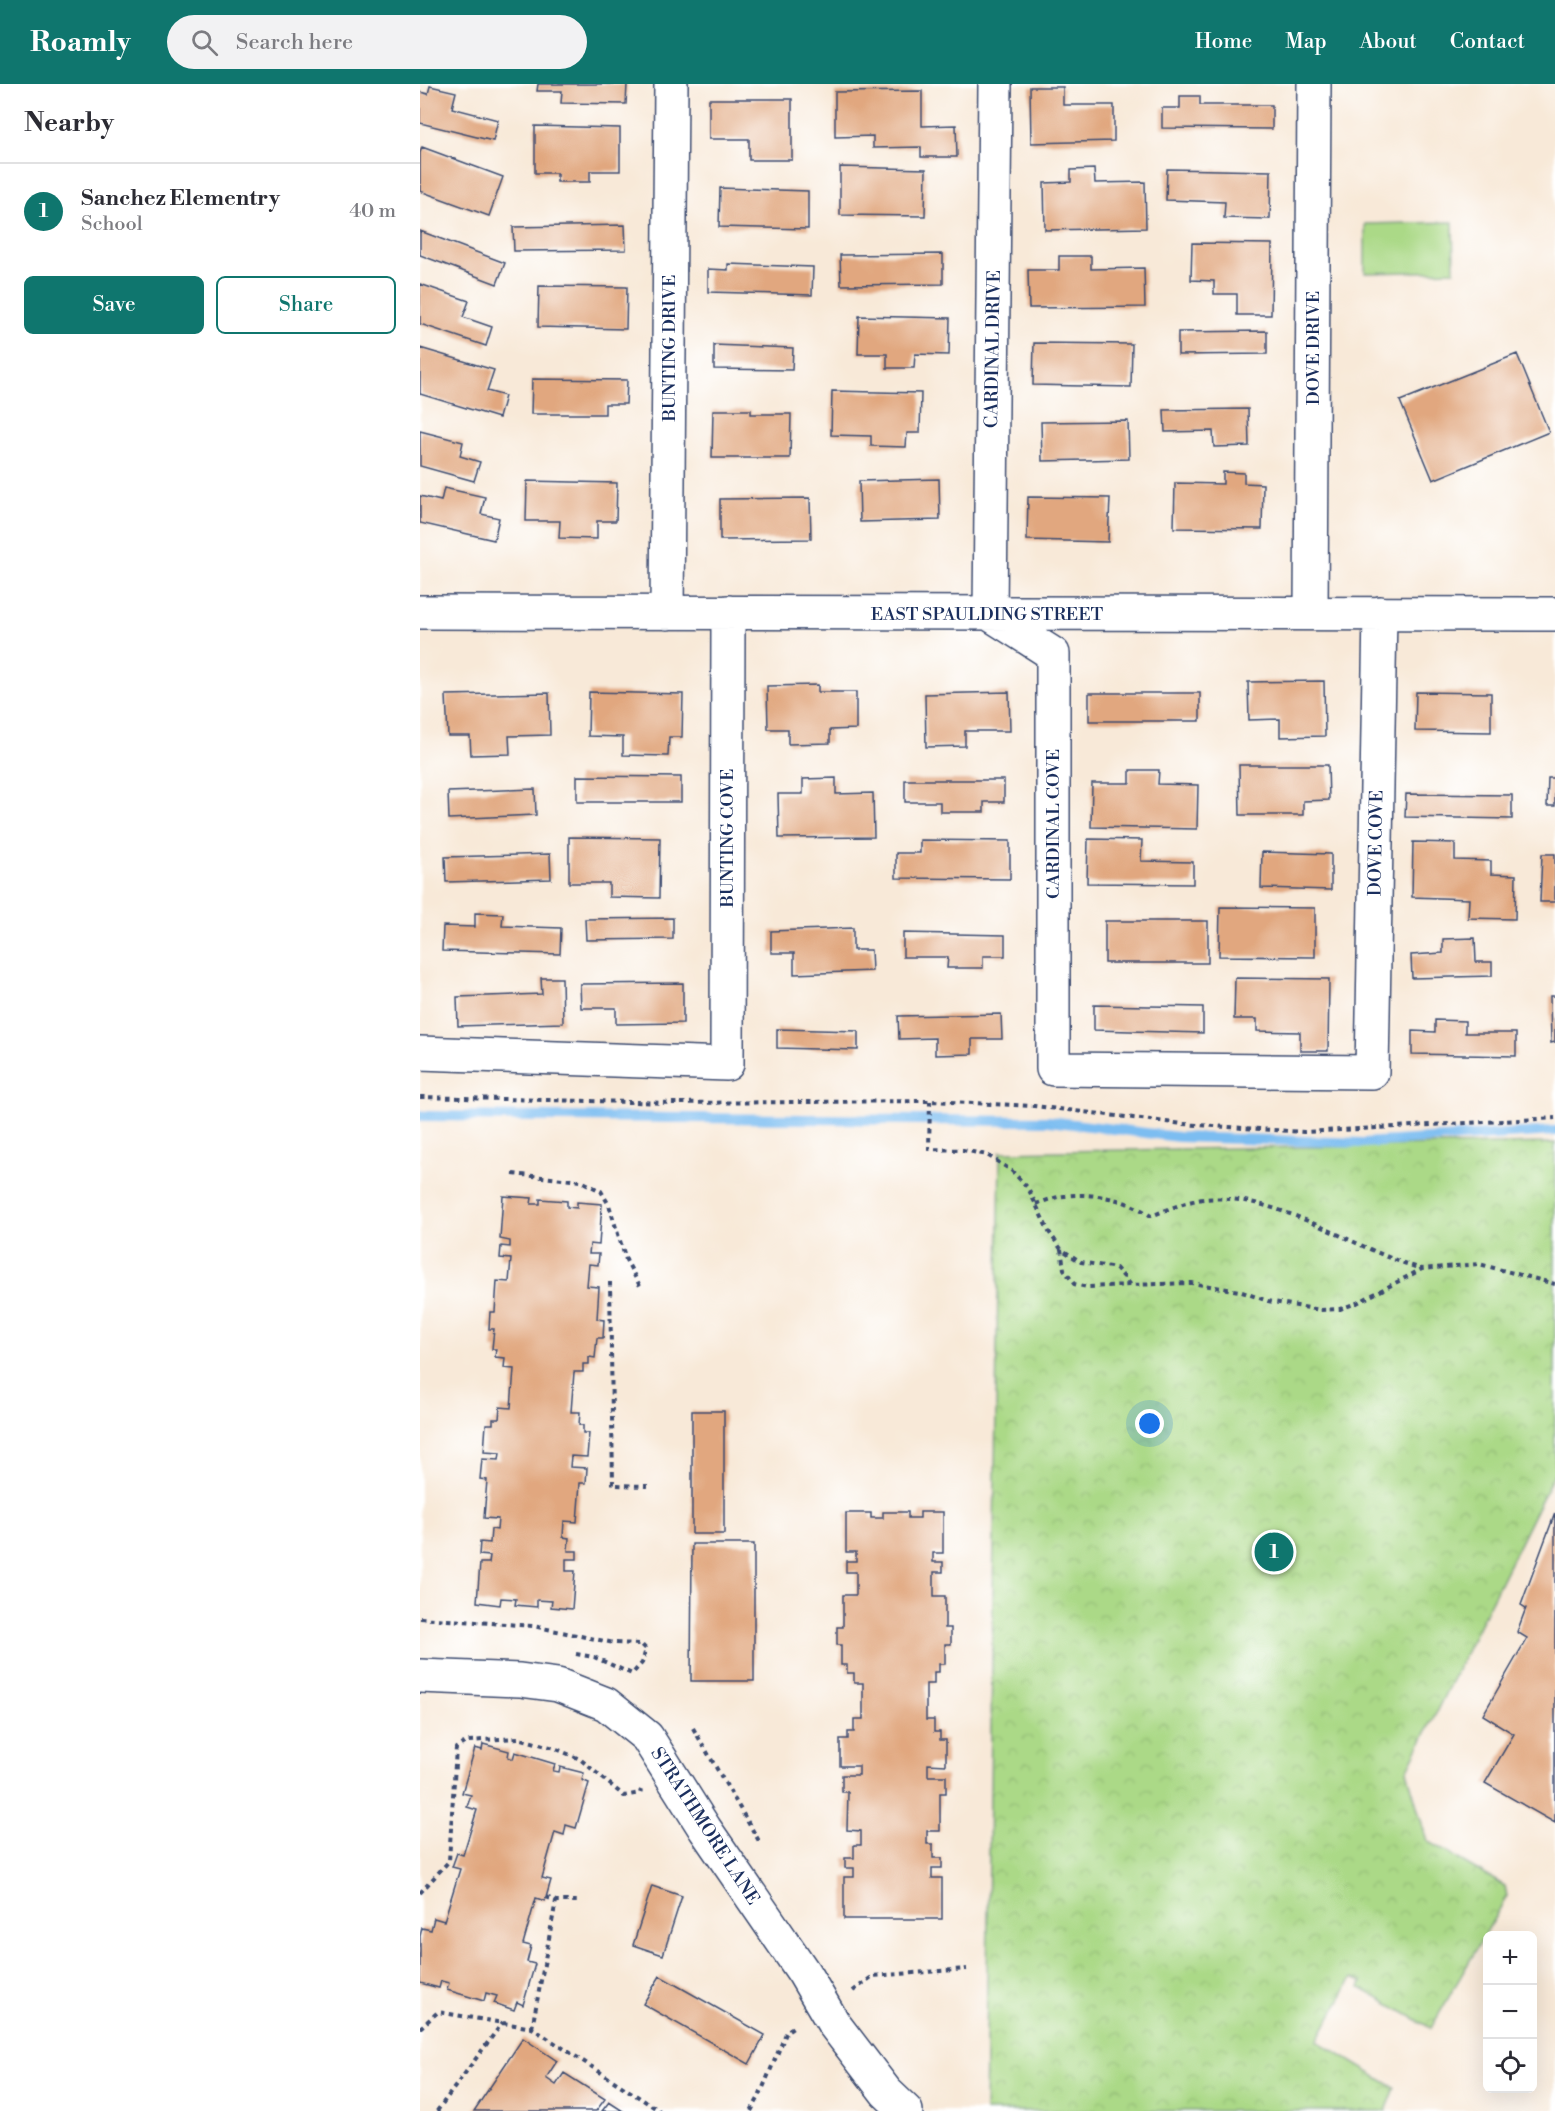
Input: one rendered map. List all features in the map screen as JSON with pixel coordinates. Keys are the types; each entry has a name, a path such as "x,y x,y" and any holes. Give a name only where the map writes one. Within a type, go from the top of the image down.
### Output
{"street":[{"name":"BUNTING DRIVE","path":"667,613 671,84"},
{"name":"CARDINAL DRIVE","path":"990,614 995,84"},
{"name":"DOVE DRIVE","path":"1311,613 1314,84"},
{"name":"EAST SPAULDING STREET","path":"420,612 1555,614"},
{"name":"BUNTING COVE","path":"420,1053 727,1064 728,612"},
{"name":"DOVE COVE","path":"1053,1069 1372,1072 1380,613"},
{"name":"CARDINAL COVE","path":"990,614 1053,654 1053,1069"},
{"name":"STRATHMORE LANE","path":"420,1676 520,1680 558,1685 606,1704 647,1737 705,1829 804,1973 834,2024 885,2092 906,2111"}],"path":[{"path":"420,1097 673,1103 1034,1106 1182,1124 1304,1132 1555,1118"},
{"path":"930,1104 929,1149 963,1150 987,1155 1011,1170 1028,1188 1049,1232 1060,1248 1081,1262 1116,1268 1131,1285"},
{"path":"513,1174 581,1181 601,1191 609,1205 626,1260 640,1286"},
{"path":"1036,1204 1062,1196 1089,1195 1137,1206 1151,1216 1203,1199 1245,1201 1282,1212 1396,1262 1422,1269 1479,1264 1555,1284"},
{"path":"1060,1248 1064,1269 1074,1284 1087,1287 1191,1283 1302,1308 1330,1310 1357,1303 1422,1269"},
{"path":"610,1281 613,1485 648,1486"},
{"path":"420,1618 533,1626 614,1643 641,1644 646,1649 642,1663 632,1674 594,1657 570,1653"},
{"path":"693,1728 759,1841"},
{"path":"420,1893 448,1861 456,1748 467,1741 518,1738 554,1748 580,1760 624,1796 640,1793 645,1783"},
{"path":"546,1897 556,1901 579,1900"},
{"path":"532,2028 556,1901"},
{"path":"848,1994 873,1976 967,1969"},
{"path":"421,2027 438,2012 532,2028 660,2111"},
{"path":"420,2020 421,2027"},
{"path":"751,2111 787,2031 802,2020"},
{"path":"436,2111 503,2022"}],"green space":[{"path":"1453,222 1454,271 1365,273 1365,224"},
{"path":"1555,1143 1555,1472 1407,1771 1427,1841 1505,1886 1507,1896 1487,1931 1483,1931 1483,1938 1431,2028 1360,1988 1362,1982 1352,1978 1317,2041 1395,2088 1386,2111 985,2111 1000,1152"}],"building":[{"path":"538,84 627,84 626,104 561,103 562,91 537,91"},
{"path":"430,86 456,92 452,108 498,120 493,141 420,123 420,92 428,94"},
{"path":"1030,87 1063,87 1063,105 1114,105 1114,141 1031,143"},
{"path":"922,91 922,126 956,125 957,157 921,157 921,147 873,148 873,136 835,137 835,92"},
{"path":"1180,96 1200,96 1200,105 1272,105 1272,129 1162,128 1162,108 1180,108"},
{"path":"709,99 792,99 792,160 749,160 749,139 709,139"},
{"path":"535,126 620,128 620,171 590,171 590,182 557,182 557,173 535,173"},
{"path":"422,147 503,177 489,216 420,191"},
{"path":"840,167 926,169 925,216 840,215"},
{"path":"1094,169 1095,183 1145,182 1146,228 1045,230 1044,183 1071,182 1071,170"},
{"path":"1167,169 1271,171 1270,219 1224,218 1225,202 1166,200"},
{"path":"720,188 808,191 808,229 719,227"},
{"path":"625,225 626,250 514,251 513,227"},
{"path":"420,231 505,263 497,284 420,255"},
{"path":"1192,243 1272,244 1271,315 1237,315 1237,294 1214,294 1214,281 1191,280"},
{"path":"943,254 943,284 841,285 840,255"},
{"path":"1059,256 1091,256 1091,269 1144,268 1145,307 1029,308 1028,270 1059,270"},
{"path":"728,264 813,267 812,295 708,292 708,269 728,270"},
{"path":"420,284 469,301 463,317 492,327 486,346 420,324"},
{"path":"539,286 627,287 626,329 538,327"},
{"path":"859,316 950,318 949,355 915,354 914,368 887,368 887,354 858,354"},
{"path":"1267,331 1267,354 1178,355 1178,332"},
{"path":"1034,343 1132,344 1131,387 1033,385"},
{"path":"714,345 793,348 792,370 714,369"},
{"path":"420,348 494,370 487,391 505,396 499,418 420,394"},
{"path":"1517,354 1549,432 1433,480 1400,401"},
{"path":"532,379 627,380 626,404 605,404 605,414 531,414"},
{"path":"832,391 921,393 920,433 907,433 906,447 871,446 871,436 831,435"},
{"path":"1248,409 1249,446 1214,447 1213,431 1165,432 1164,410"},
{"path":"713,410 751,410 751,414 791,414 790,458 712,458"},
{"path":"1128,421 1129,459 1042,461 1041,422"},
{"path":"420,431 463,442 460,456 480,462 474,481 420,466"},
{"path":"1223,472 1244,473 1244,483 1263,484 1262,529 1174,528 1175,483 1223,484"},
{"path":"939,479 940,520 860,522 859,481"},
{"path":"527,481 617,483 616,521 597,521 597,539 559,538 560,521 526,521"},
{"path":"444,488 485,497 481,514 499,518 494,540 420,523 420,496 441,501"},
{"path":"1028,497 1110,498 1108,542 1027,540"},
{"path":"810,498 811,539 720,540 720,499"},
{"path":"1324,681 1325,736 1280,737 1280,719 1249,720 1248,682"},
{"path":"818,685 818,692 856,692 856,729 830,730 830,743 788,744 788,729 768,729 767,686"},
{"path":"589,692 683,694 682,737 669,737 668,756 623,755 623,737 588,736"},
{"path":"1009,692 1010,731 965,731 965,746 926,747 925,694"},
{"path":"1416,692 1491,693 1491,732 1415,731"},
{"path":"549,693 550,735 509,736 510,754 471,755 470,736 448,736 446,695"},
{"path":"1089,693 1200,693 1200,721 1089,721"},
{"path":"1239,765 1328,765 1329,800 1303,801 1303,815 1240,815"},
{"path":"1130,770 1159,770 1158,784 1198,785 1197,829 1091,827 1092,783 1130,783"},
{"path":"577,776 681,777 681,802 577,802"},
{"path":"836,778 836,794 873,793 874,837 779,838 778,794 803,794 803,779"},
{"path":"1548,778 1555,778 1555,806 1547,806"},
{"path":"905,780 1004,780 1004,802 984,802 984,812 940,812 940,802 905,802"},
{"path":"535,789 536,815 449,819 448,792"},
{"path":"1406,794 1512,795 1512,819 1405,817"},
{"path":"569,837 660,838 659,898 609,897 609,883 569,883"},
{"path":"1088,839 1142,840 1141,861 1193,862 1193,884 1087,883"},
{"path":"920,840 1010,841 1010,879 896,878 896,853 920,853"},
{"path":"1413,842 1455,843 1455,860 1491,861 1491,874 1516,875 1515,919 1468,918 1469,899 1412,897"},
{"path":"1262,852 1331,854 1331,890 1261,888"},
{"path":"550,854 551,879 446,882 445,857"},
{"path":"1542,854 1555,854 1555,902 1540,902"},
{"path":"1220,907 1315,908 1315,957 1219,956"},
{"path":"475,913 503,914 502,926 561,928 560,954 442,951 443,926 475,927"},
{"path":"673,918 673,939 586,940 585,919"},
{"path":"1105,921 1208,921 1208,963 1105,963"},
{"path":"853,928 853,950 871,950 872,971 794,974 794,953 771,953 771,931"},
{"path":"903,933 1005,935 1005,956 983,956 983,968 947,968 948,957 903,957"},
{"path":"1475,938 1476,962 1492,962 1492,976 1412,978 1411,955 1443,953 1443,939"},
{"path":"541,978 562,978 563,1023 458,1026 457,997 542,994"},
{"path":"1235,978 1329,979 1328,1051 1300,1051 1300,1032 1257,1031 1257,1019 1234,1019"},
{"path":"683,983 683,1023 616,1024 616,1008 581,1008 580,984"},
{"path":"1550,996 1555,996 1555,1042 1551,1043"},
{"path":"1094,1005 1203,1007 1203,1033 1094,1030"},
{"path":"1001,1014 1002,1039 972,1039 972,1054 935,1055 935,1038 899,1039 898,1016"},
{"path":"1435,1020 1465,1021 1465,1033 1516,1033 1516,1056 1412,1054 1412,1031 1435,1032"},
{"path":"777,1029 858,1031 858,1050 777,1048"},
{"path":"503,1196 532,1198 531,1204 540,1204 540,1199 567,1201 567,1207 577,1208 577,1202 602,1204 599,1245 590,1244 589,1254 599,1254 598,1265 589,1264 587,1286 599,1287 597,1319 604,1320 603,1338 597,1338 595,1358 589,1357 589,1364 583,1364 583,1372 574,1372 571,1412 580,1412 579,1425 583,1425 583,1433 589,1433 587,1457 571,1456 570,1467 587,1468 586,1483 580,1483 577,1522 564,1521 563,1537 569,1538 568,1551 577,1551 577,1559 566,1559 566,1571 575,1571 572,1609 551,1607 552,1601 537,1600 537,1607 515,1605 516,1599 501,1598 500,1605 477,1602 480,1563 489,1563 490,1556 479,1555 480,1542 490,1543 491,1529 497,1530 498,1519 484,1518 487,1480 480,1479 482,1459 499,1460 500,1453 484,1452 486,1424 493,1424 493,1419 499,1419 500,1407 511,1408 514,1369 504,1368 505,1358 495,1357 496,1349 492,1349 494,1329 489,1329 490,1312 495,1312 497,1281 509,1282 511,1259 500,1258 501,1246 510,1247 510,1241 500,1239"},
{"path":"692,1411 724,1411 724,1534 692,1534"},
{"path":"883,1512 908,1512 908,1518 920,1518 920,1512 943,1512 943,1553 933,1553 933,1562 943,1562 943,1572 934,1572 934,1596 945,1596 945,1628 951,1628 951,1644 945,1644 945,1664 939,1664 939,1672 934,1672 934,1684 926,1684 926,1720 934,1720 934,1732 940,1732 940,1740 946,1740 946,1765 928,1764 928,1776 946,1776 946,1793 940,1793 940,1831 927,1831 927,1844 933,1844 933,1858 942,1858 942,1868 932,1868 932,1878 942,1878 942,1919 844,1919 844,1877 854,1877 854,1868 845,1868 845,1858 854,1858 854,1845 861,1845 861,1831 847,1830 848,1792 842,1792 842,1775 859,1775 859,1766 840,1766 840,1739 848,1739 848,1732 854,1732 854,1719 863,1719 863,1683 854,1683 854,1673 847,1673 847,1665 841,1665 841,1645 837,1645 837,1627 843,1627 843,1595 856,1595 856,1572 846,1572 846,1561 856,1561 856,1552 846,1552 846,1513 871,1513 871,1518 883,1518"},
{"path":"1555,1513 1555,1823 1485,1783 1514,1734 1483,1715 1527,1638 1517,1632 1526,1608 1521,1605"},
{"path":"692,1544 754,1544 754,1681 691,1681"},
{"path":"483,1744 509,1751 508,1757 513,1759 515,1752 555,1764 553,1771 559,1772 560,1767 584,1773 582,1780 589,1783 576,1828 566,1825 564,1835 555,1832 542,1878 551,1880 545,1901 536,1898 523,1944 531,1946 527,1962 535,1964 523,2005 517,2002 514,2010 494,2003 497,1996 486,1993 484,2001 447,1990 449,1983 441,1981 439,1988 420,1983 422,1928 431,1930 434,1918 444,1921 460,1869 452,1867 457,1853 463,1855 477,1810 467,1807 471,1795 462,1793 475,1748 482,1750"},
{"path":"652,1886 682,1896 663,1955 633,1945"},
{"path":"660,1976 765,2035 749,2064 643,2004"},
{"path":"523,2038 557,2061 546,2078 556,2085 564,2073 605,2099 596,2111 474,2111"},
{"path":"609,2102 623,2111 602,2111"}],"waterway":[{"path":"420,1116 1049,1121 1178,1137 1363,1143 1555,1131"}],"place":[{"name":"Sanchez Elementry","path":"1274,1552"}]}
